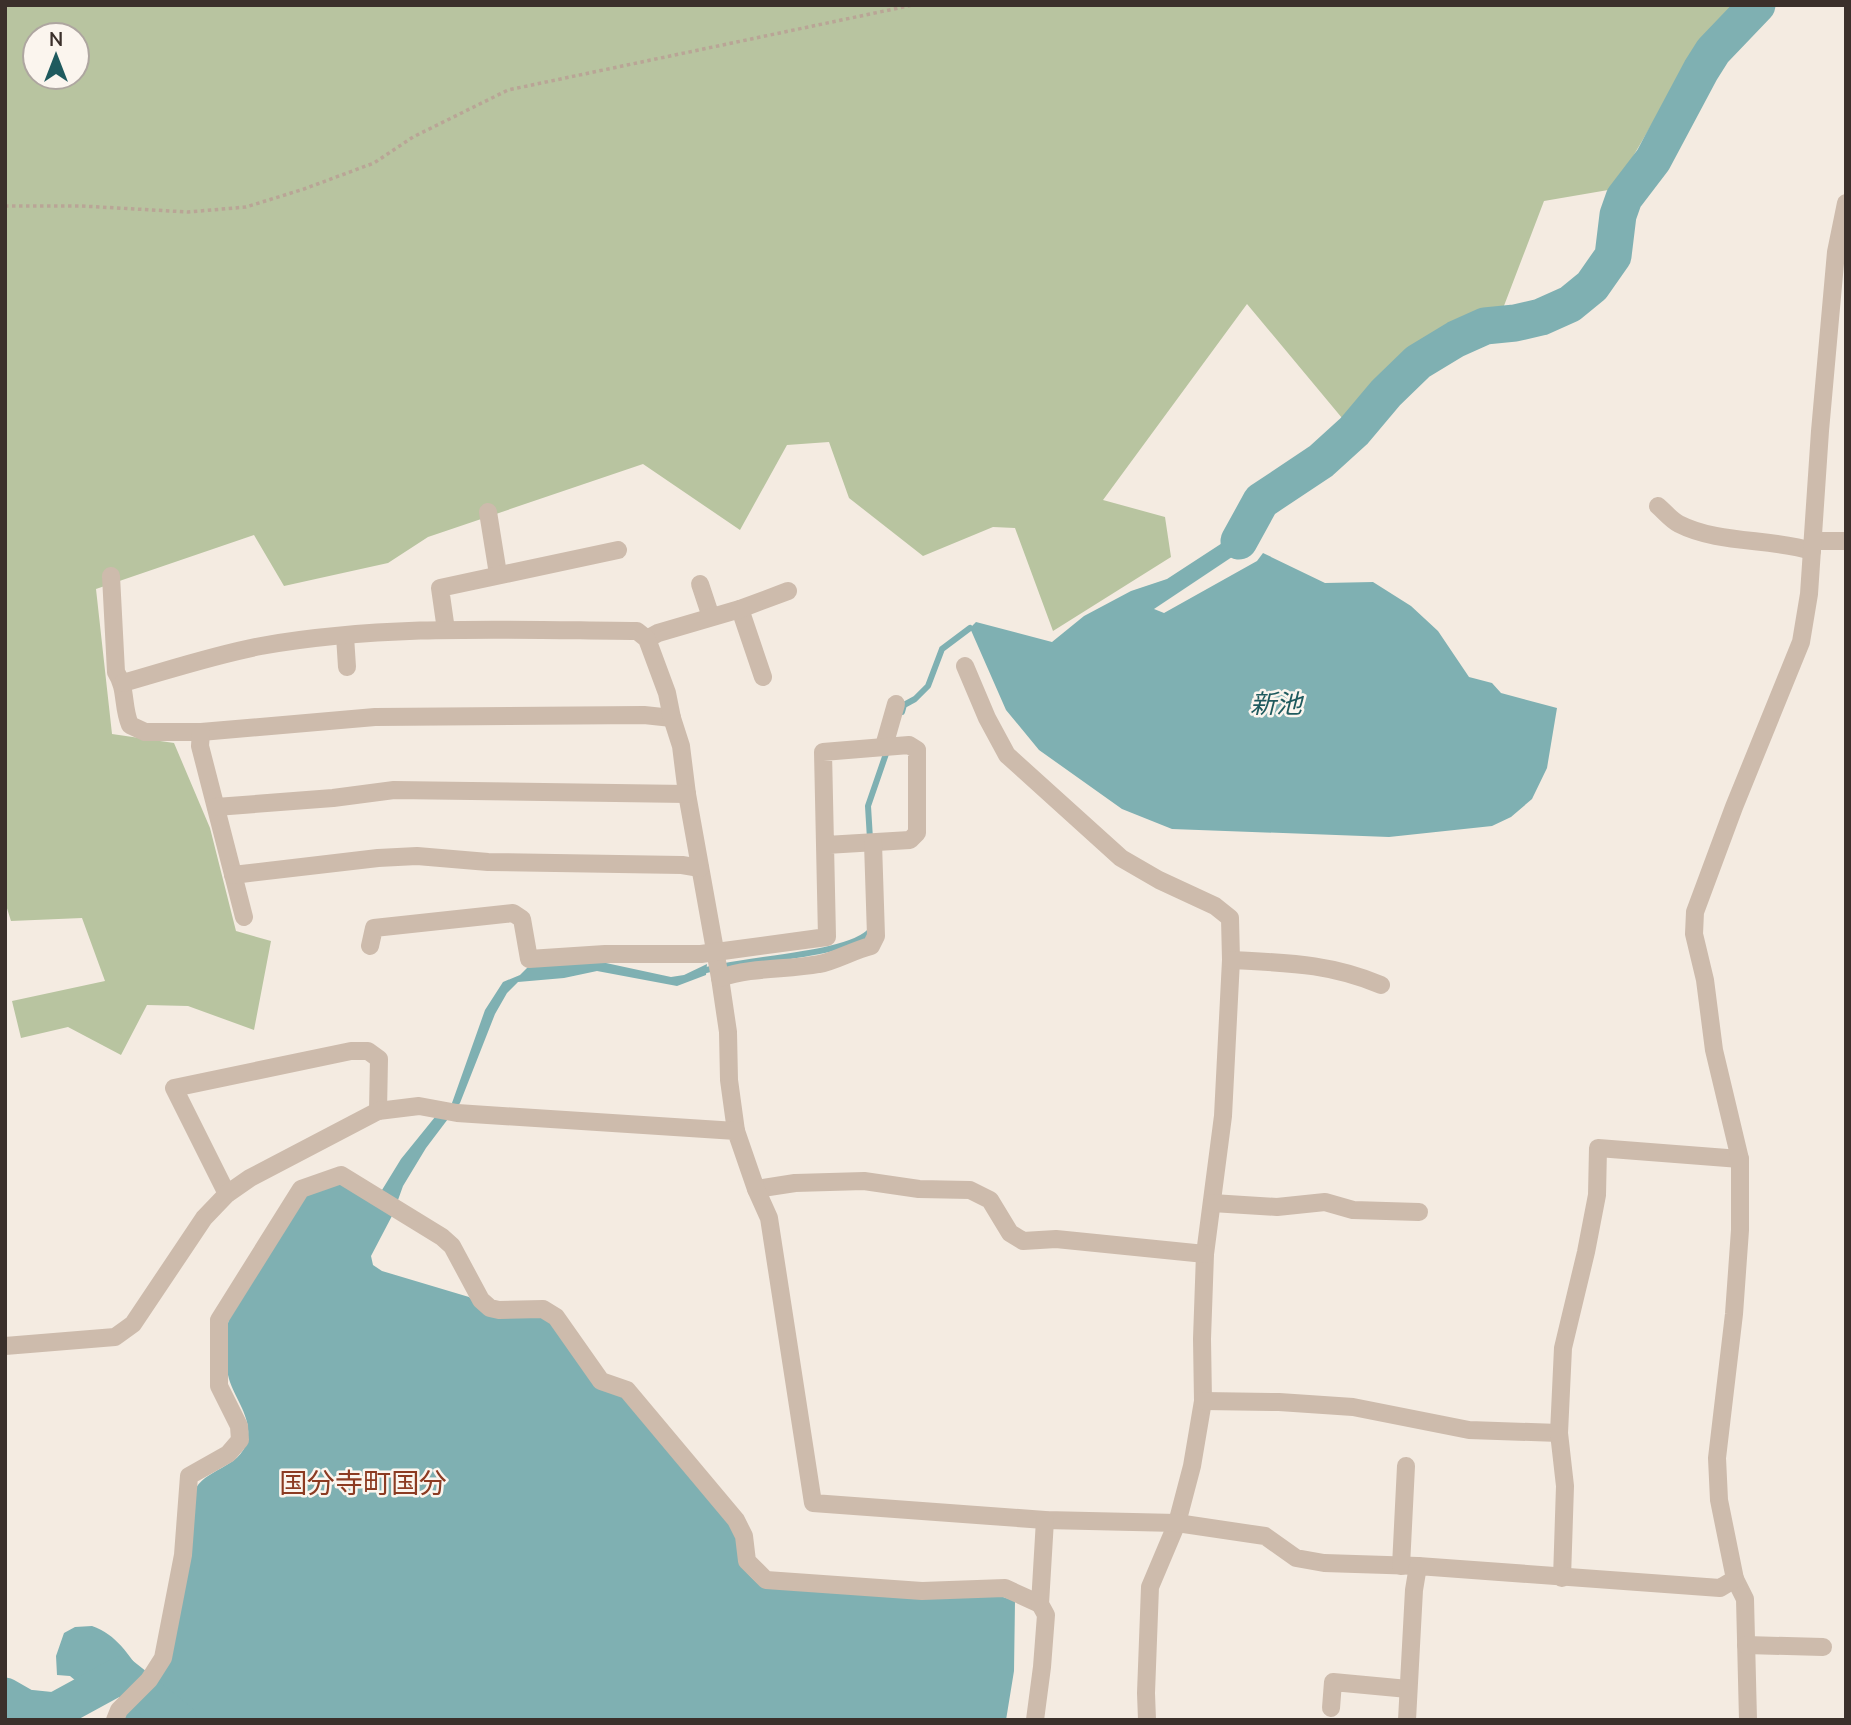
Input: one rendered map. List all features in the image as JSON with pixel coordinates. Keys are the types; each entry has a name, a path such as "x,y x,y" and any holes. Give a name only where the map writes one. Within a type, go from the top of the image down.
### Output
{"street":[{"path":"1748,1720 1745,1599 1735,1579 1718,1500 1717,1458 1734,1314 1740,1230 1740,1159 1714,1050 1705,979 1694,934 1695,912 1801,642 1809,594 1836,252 1846,203"},
{"path":"1658,506 1677,523 1707,534 1813,546 1846,541"},
{"path":"488,512 498,574"},
{"path":"446,630 440,588 618,550"},
{"path":"111,576 116,672 123,683 124,711 130,726 145,732 201,732 375,717 644,715 671,718"},
{"path":"700,584 711,617"},
{"path":"647,639 788,591"},
{"path":"740,609 763,677"},
{"path":"123,683 207,658 262,646 345,636 446,630 637,631 647,639 667,693 671,718 681,746 728,1032 729,1080 736,1131 769,1218 813,1503 1045,1520 1177,1523 1265,1536 1296,1558 1324,1563 1409,1566 1720,1588 1735,1579"},
{"path":"345,636 346,667"},
{"path":"965,666 987,718 1007,755 1121,858 1159,880 1215,906 1230,918 1231,960 1223,1116 1205,1254 1203,1401 1192,1466 1177,1523 1150,1587 1147,1720"},
{"path":"884,746 896,704"},
{"path":"201,732 200,746 244,917"},
{"path":"718,966 827,937 823,752 909,745 917,750 917,833 910,840 826,845"},
{"path":"216,807 333,798 394,790 687,794"},
{"path":"370,946 374,928 513,913 522,919 529,959 605,954 701,954 718,966 736,973 821,964 871,946 876,936 873,843"},
{"path":"233,874 418,856 488,862 682,865 700,868"},
{"path":"1231,960 1309,964 1355,974 1381,985"},
{"path":"227,1194 174,1088 351,1051 368,1051 379,1059 377,1111"},
{"path":"5,1346 115,1337 133,1324 204,1218 227,1194 250,1178 377,1111 419,1106 448,1111 736,1131"},
{"path":"1562,1578 1565,1486 1559,1433 1563,1348 1597,1195 1598,1148 1740,1159"},
{"path":"115,1720 119,1710 149,1680 163,1658 183,1555 189,1476 228,1454 240,1440 239,1426 219,1386 219,1320 301,1189 341,1175 452,1246 481,1300 490,1308 543,1309 556,1317 601,1381 627,1390 736,1520 744,1536 747,1561 766,1580 922,1591 1005,1587 1040,1604"},
{"path":"756,1189 795,1183 864,1181 919,1189 970,1191 990,1200 1010,1233 1023,1241 1056,1239 1205,1254"},
{"path":"1212,1203 1277,1207 1325,1202 1353,1210 1419,1212"},
{"path":"1203,1401 1353,1407 1469,1430 1559,1433"},
{"path":"1406,1466 1409,1566 1414,1590 1407,1720"},
{"path":"1035,1720 1046,1615 1040,1604 1045,1520"},
{"path":"1746,1645 1823,1647"},
{"path":"1331,1708 1333,1682 1408,1689"}],"path":[{"path":"5,206 82,206 188,212 246,207 304,190 374,163 413,137 508,90 913,5"}],"green space":[{"path":"5,5 1745,5 1691,57 1614,189 1544,201 1502,311 1451,325 1342,418 1247,304 1103,500 1165,517 1171,557 1053,631 1015,528 993,527 923,556 849,498 829,442 787,445 740,530 643,464 428,537 388,563 284,586 254,535 96,589 112,734 174,743 210,828 236,931 271,941 254,1030 188,1006 147,1005 121,1055 68,1027 21,1038 12,1001 105,981 82,918 11,921 5,902"}],"water":[{"name":"新池","path":"1233,536 1247,547 1154,609 1164,613 1257,561 1263,553 1325,583 1373,582 1411,606 1438,631 1469,677 1492,683 1501,693 1557,708 1547,768 1532,799 1511,817 1492,826 1389,837 1172,829 1122,809 1039,750 1006,710 970,628 976,622 1052,642 1084,616 1131,591 1167,579"},
{"path":"592,960 671,977 684,975 707,964 706,975 677,986 597,971 564,978 518,982 507,993 495,1014 460,1103 426,1148 403,1186 393,1214 371,1256 373,1265 382,1271 469,1297 482,1310 540,1315 556,1323 622,1393 737,1534 741,1563 760,1585 991,1593 1015,1601 1014,1671 1006,1720 120,1720 154,1684 194,1492 206,1478 237,1457 247,1441 246,1417 229,1379 226,1363 230,1314 301,1197 326,1182 382,1190 401,1159 435,1117 452,1103 485,1010 503,982 520,975 528,967"},
{"path":"92,1626 115,1640 143,1675 123,1696 98,1699 70,1676 57,1675 56,1656 64,1633 75,1627"}],"waterway":[{"path":"1239,541 1261,501 1321,461 1354,431 1386,393 1418,362 1456,339 1485,326 1541,317 1570,304 1592,286 1613,256 1618,215 1624,198 1653,160 1713,51 1757,5"},
{"path":"902,712 904,705 915,699 928,686 942,649 970,628"},
{"path":"870,839 868,806 888,748"},
{"path":"700,972 841,946 860,939 871,930"},
{"path":"5,1696 26,1708 55,1711 121,1675 178,1720"}],"district":[{"name":"国分寺町国分","path":"363,1483"}]}
